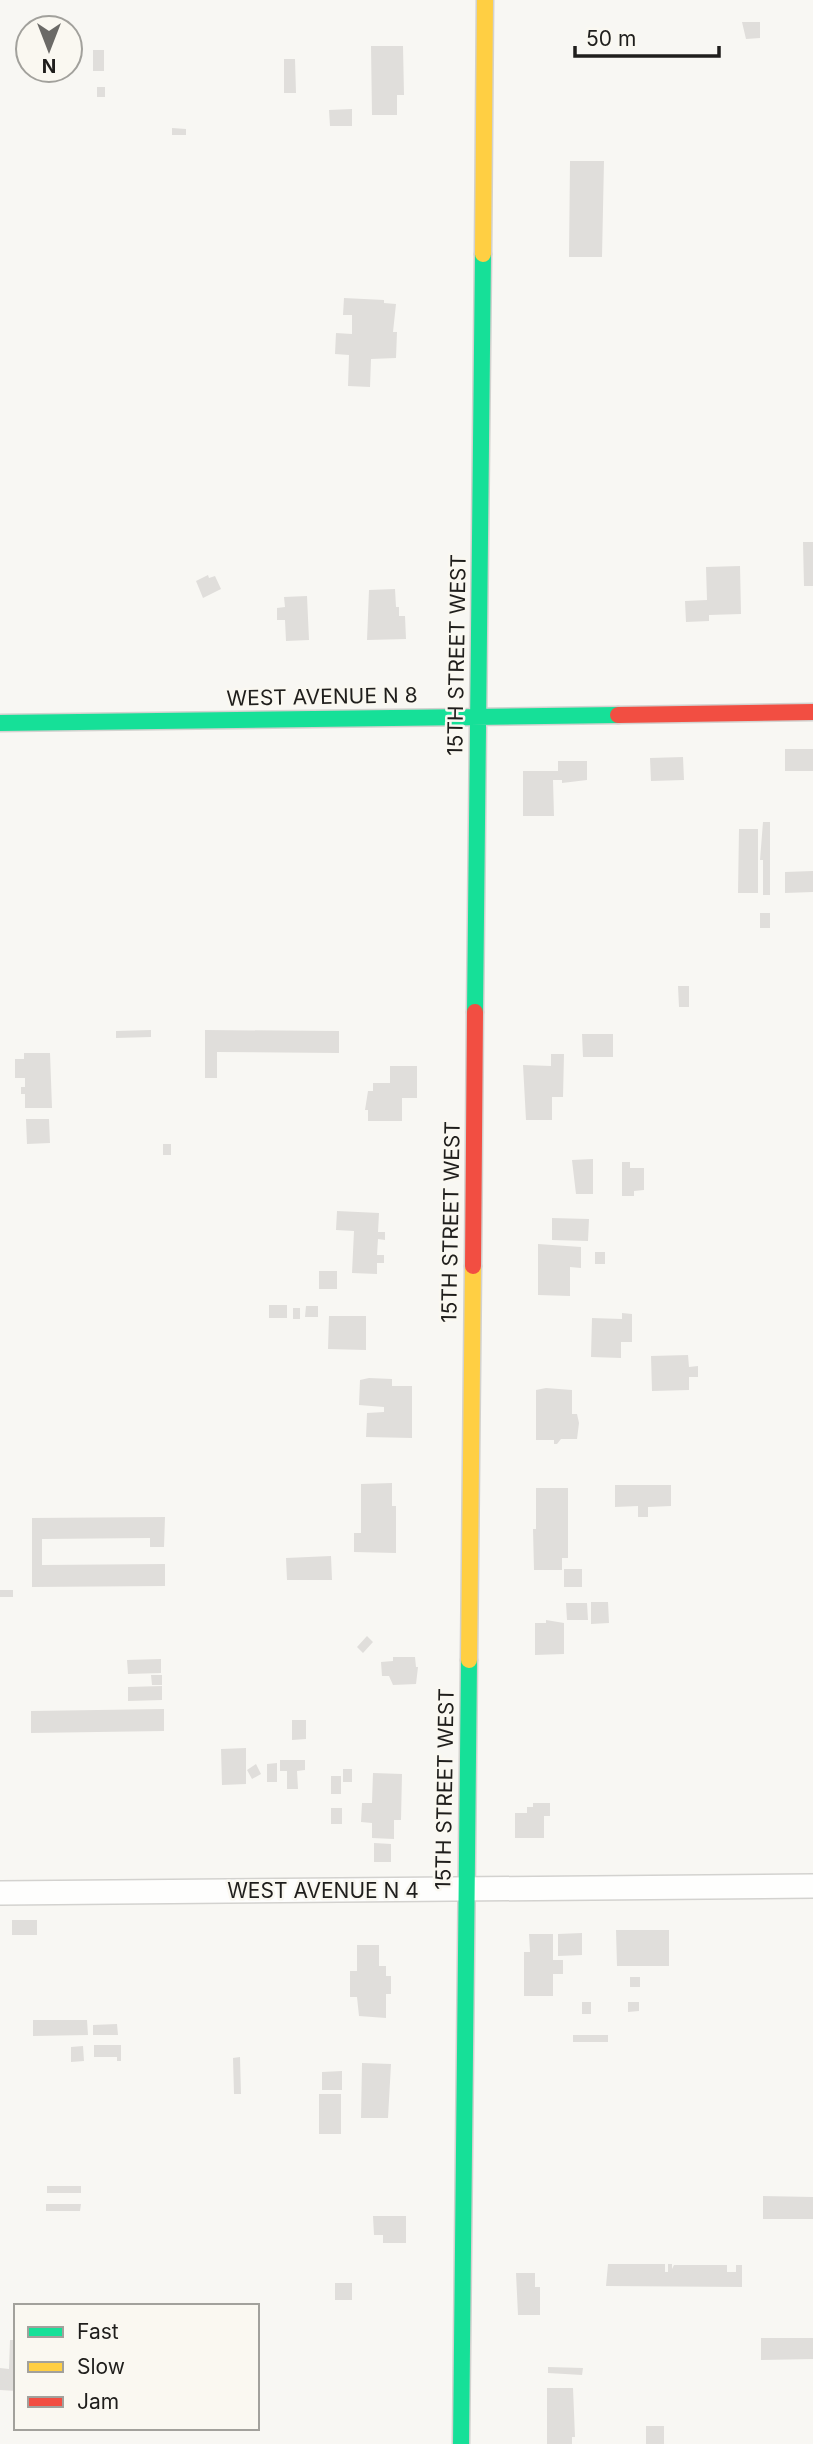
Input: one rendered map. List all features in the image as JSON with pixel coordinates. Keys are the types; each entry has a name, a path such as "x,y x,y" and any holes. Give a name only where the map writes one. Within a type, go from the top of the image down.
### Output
{"street":[{"name":"15TH STREET WEST","path":"461,2444 485,0"},
{"name":"WEST AVENUE N 8","path":"0,723 813,712"},
{"name":"WEST AVENUE N 4","path":"0,1893 813,1886"}],"building":[{"path":"742,22 760,22 760,38 746,39"},
{"path":"371,46 403,46 404,95 397,95 397,115 372,115"},
{"path":"93,50 104,50 104,71 93,71"},
{"path":"284,59 295,59 296,93 284,93"},
{"path":"97,87 105,87 105,97 97,97"},
{"path":"352,109 352,126 330,126 329,110"},
{"path":"172,128 186,129 186,135 172,135"},
{"path":"570,161 604,161 602,257 569,257"},
{"path":"344,298 384,300 384,303 396,304 393,332 397,332 396,358 371,359 370,387 348,386 349,355 335,354 336,333 352,334 352,315 343,315"},
{"path":"803,542 813,542 813,586 804,586"},
{"path":"740,566 741,614 709,615 709,621 686,622 685,601 707,600 706,567"},
{"path":"208,575 209,578 215,576 221,589 203,598 196,581"},
{"path":"395,589 399,616 405,616 406,639 367,640 369,590"},
{"path":"307,596 309,640 286,641 285,620 277,620 277,608 285,607 284,597"},
{"path":"785,749 813,749 813,771 785,771"},
{"path":"683,757 684,780 651,781 650,758"},
{"path":"558,761 587,761 587,780 562,783 562,780 553,780 554,816 523,816 523,771 558,771"},
{"path":"763,822 770,822 770,895 763,895 763,860 760,860"},
{"path":"739,829 758,829 758,893 738,893"},
{"path":"813,871 813,892 785,893 785,872"},
{"path":"760,913 770,913 770,928 760,928"},
{"path":"678,986 689,986 689,1007 679,1007"},
{"path":"151,1030 151,1037 116,1038 116,1031"},
{"path":"205,1030 339,1031 339,1053 217,1052 217,1078 205,1078"},
{"path":"582,1034 613,1034 613,1057 583,1057"},
{"path":"24,1053 50,1053 52,1108 25,1108 25,1094 21,1094 21,1087 25,1087 25,1078 15,1078 15,1059 24,1059"},
{"path":"551,1054 564,1054 563,1097 552,1097 552,1120 526,1120 523,1065 551,1066"},
{"path":"390,1066 417,1066 417,1098 402,1098 402,1121 368,1121 368,1110 365,1110 368,1091 373,1091 373,1083 390,1083"},
{"path":"26,1119 49,1119 50,1143 27,1144"},
{"path":"163,1144 171,1144 171,1155 163,1155"},
{"path":"593,1159 593,1194 576,1194 572,1160"},
{"path":"622,1162 630,1162 630,1168 644,1168 644,1190 634,1191 634,1196 622,1196"},
{"path":"337,1211 379,1213 378,1232 385,1232 385,1240 378,1239 377,1255 384,1255 384,1263 377,1263 377,1274 352,1273 354,1231 336,1230"},
{"path":"552,1218 589,1219 588,1241 552,1240"},
{"path":"538,1244 581,1247 581,1268 570,1267 570,1296 538,1295"},
{"path":"595,1252 605,1252 605,1264 595,1264"},
{"path":"319,1271 337,1271 337,1289 319,1289"},
{"path":"269,1305 287,1305 287,1318 269,1318"},
{"path":"306,1306 318,1306 318,1317 305,1317"},
{"path":"293,1308 300,1308 300,1319 293,1319"},
{"path":"622,1313 632,1314 632,1342 621,1342 621,1358 591,1357 592,1318 622,1319"},
{"path":"329,1316 366,1316 366,1350 328,1349"},
{"path":"688,1355 689,1367 698,1366 698,1377 689,1377 689,1390 652,1391 651,1356"},
{"path":"392,1379 392,1386 412,1386 412,1438 366,1437 367,1413 384,1412 384,1407 359,1405 360,1380"},
{"path":"536,1390 572,1390 572,1414 577,1414 579,1423 577,1439 561,1439 557,1444 554,1444 554,1440 536,1440"},
{"path":"392,1483 392,1506 396,1506 396,1553 354,1552 354,1533 361,1533 361,1484"},
{"path":"615,1485 671,1485 671,1506 648,1507 648,1517 638,1517 638,1506 615,1507"},
{"path":"536,1488 568,1488 568,1558 562,1558 562,1570 534,1570"},
{"path":"165,1517 164,1547 150,1547 150,1538 42,1539 42,1565 165,1564 165,1586 32,1587 32,1518"},
{"path":"331,1556 332,1580 287,1580 286,1558"},
{"path":"564,1569 582,1569 582,1587 564,1587"},
{"path":"0,1590 13,1590 13,1597 0,1597"},
{"path":"591,1602 608,1602 609,1623 591,1624"},
{"path":"566,1603 587,1603 588,1620 567,1620"},
{"path":"546,1620 564,1623 564,1654 535,1655 535,1623 546,1623"},
{"path":"367,1636 373,1642 363,1653 357,1647"},
{"path":"393,1657 415,1657 418,1667 416,1684 393,1685 389,1676 382,1676 381,1662 393,1661"},
{"path":"161,1659 161,1673 128,1674 127,1660"},
{"path":"151,1675 162,1675 162,1685 152,1685"},
{"path":"162,1686 162,1700 128,1701 128,1687"},
{"path":"164,1709 164,1731 31,1733 31,1711"},
{"path":"292,1720 306,1720 306,1739 292,1740"},
{"path":"246,1748 246,1784 222,1785 221,1749"},
{"path":"280,1760 305,1760 305,1770 297,1771 298,1789 287,1789 287,1771 280,1771"},
{"path":"277,1763 277,1782 267,1782 267,1764"},
{"path":"256,1764 261,1774 252,1779 247,1770"},
{"path":"343,1769 352,1769 352,1782 343,1782"},
{"path":"373,1773 402,1774 401,1820 394,1820 394,1839 372,1838 372,1823 361,1822 362,1803 372,1803"},
{"path":"331,1776 341,1776 341,1794 331,1794"},
{"path":"533,1803 550,1803 550,1816 544,1816 544,1838 515,1838 515,1813 527,1813 527,1807 533,1807"},
{"path":"331,1808 342,1808 342,1824 331,1824"},
{"path":"374,1843 391,1844 391,1862 374,1862"},
{"path":"12,1920 37,1920 37,1935 12,1935"},
{"path":"616,1930 669,1930 669,1966 617,1966"},
{"path":"582,1933 582,1955 558,1956 558,1934"},
{"path":"529,1934 553,1934 553,1960 563,1960 563,1974 553,1974 553,1996 524,1996 524,1952 530,1952"},
{"path":"357,1945 379,1945 379,1966 386,1966 386,1976 391,1976 391,1994 386,1994 386,2018 359,2016 357,1997 350,1997 350,1971 357,1971"},
{"path":"630,1977 640,1977 640,1987 630,1987"},
{"path":"582,2002 591,2002 591,2014 582,2014"},
{"path":"628,2002 639,2002 639,2011 628,2012"},
{"path":"33,2020 87,2020 88,2035 33,2036"},
{"path":"117,2024 118,2035 93,2035 93,2025"},
{"path":"573,2035 608,2035 608,2042 573,2042"},
{"path":"94,2045 121,2045 121,2061 117,2061 117,2057 94,2057"},
{"path":"83,2046 84,2061 71,2062 71,2047"},
{"path":"240,2057 241,2094 234,2094 233,2058"},
{"path":"362,2063 391,2064 388,2118 361,2118"},
{"path":"342,2071 342,2090 322,2090 322,2072"},
{"path":"319,2094 341,2094 341,2134 319,2134"},
{"path":"47,2186 81,2186 81,2193 47,2193"},
{"path":"763,2196 813,2197 813,2219 763,2219"},
{"path":"46,2204 81,2204 80,2211 46,2211"},
{"path":"373,2216 406,2216 406,2243 383,2243 383,2235 374,2235"},
{"path":"608,2264 665,2264 665,2272 668,2272 668,2264 672,2264 672,2269 674,2265 727,2265 727,2272 736,2272 736,2265 742,2265 742,2287 606,2286"},
{"path":"516,2273 535,2273 535,2287 540,2287 540,2315 518,2315"},
{"path":"335,2283 352,2283 352,2300 335,2300"},
{"path":"761,2338 813,2338 813,2359 761,2360"},
{"path":"10,2340 14,2340 14,2391 0,2390 0,2368 9,2369"},
{"path":"548,2367 583,2368 582,2375 548,2373"},
{"path":"547,2388 573,2388 575,2437 572,2437 572,2444 547,2444"},
{"path":"646,2426 664,2426 664,2444 646,2444"}],"traffic: fast":[{"path":"475,1012 483,254"},
{"path":"0,723 618,715"},
{"path":"461,2444 469,1660"}],"traffic: slow":[{"path":"483,254 485,0"},
{"path":"469,1660 473,1266"}],"traffic: jam":[{"path":"618,715 813,712"},
{"path":"473,1266 475,1012"}]}
